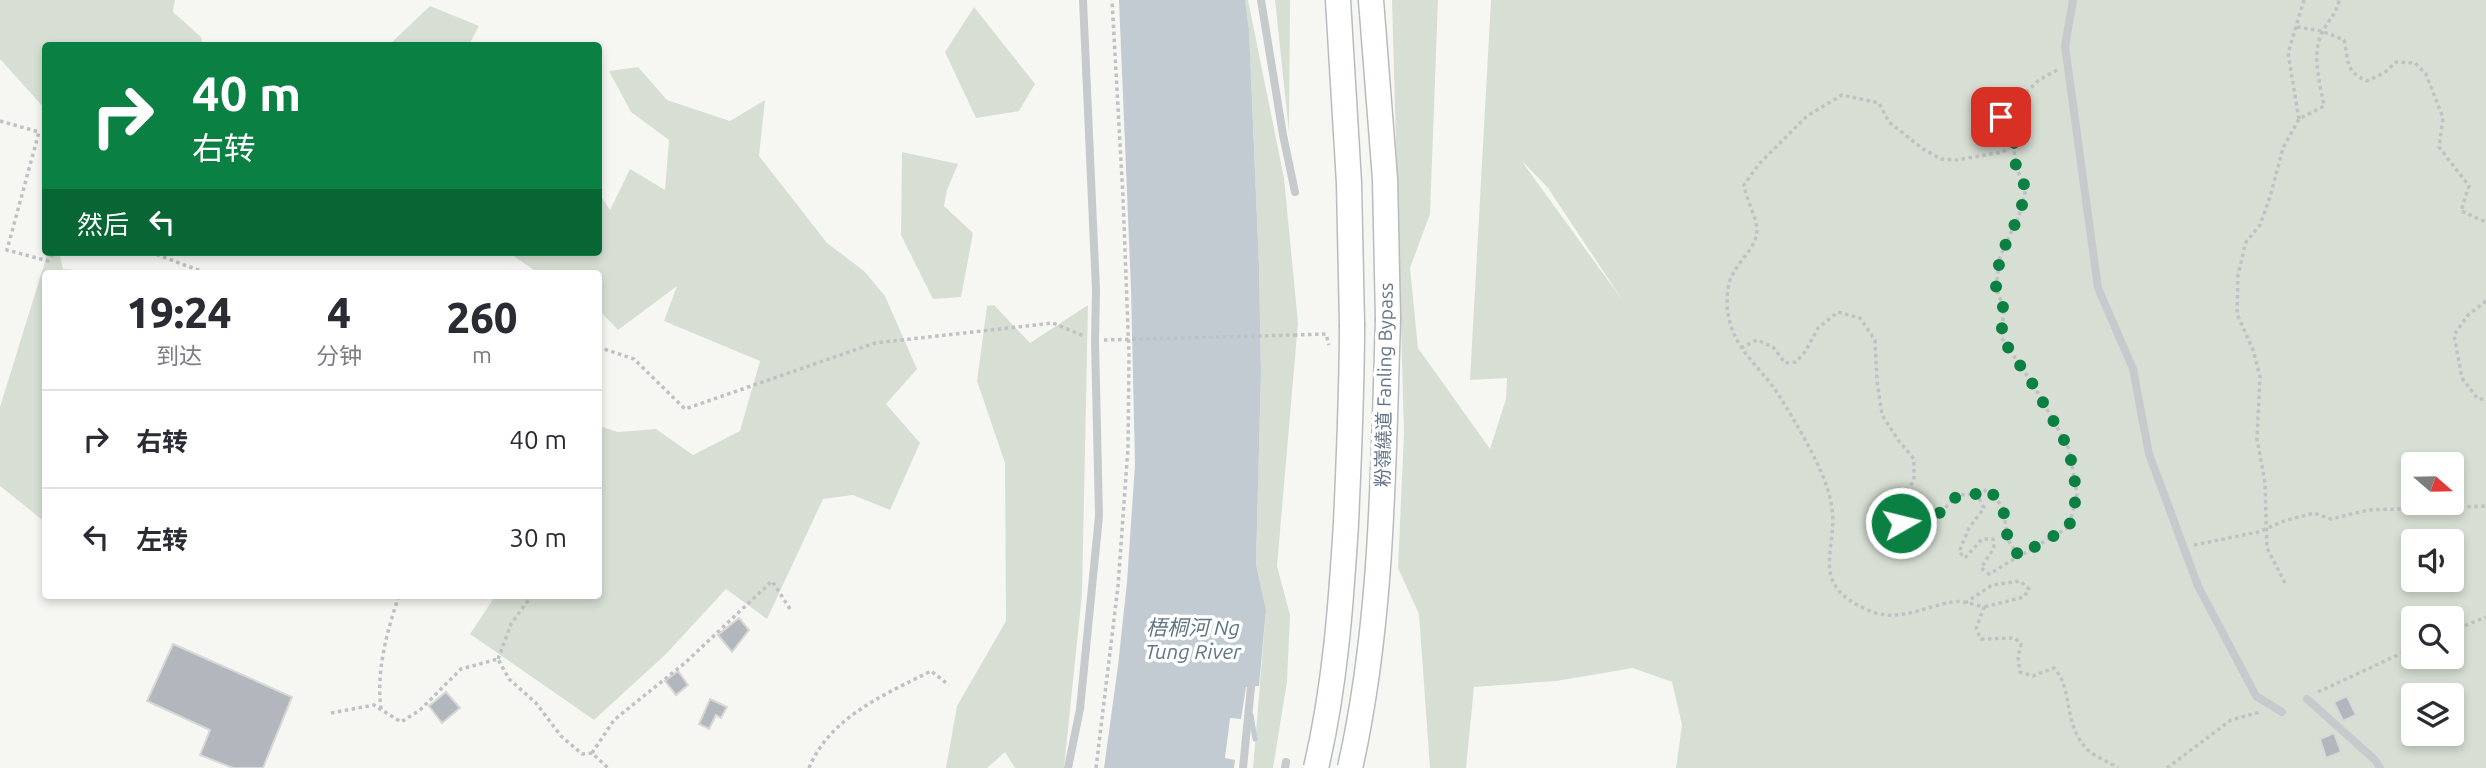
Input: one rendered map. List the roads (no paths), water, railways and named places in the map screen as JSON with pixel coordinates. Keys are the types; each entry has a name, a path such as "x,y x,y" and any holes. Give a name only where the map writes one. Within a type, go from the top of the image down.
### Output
{"main road":[{"name":"粉嶺繞道 Fanling Bypass","path":"1316,768 1334,671 1340,617 1351,410 1350,205 1338,0"},
{"name":"粉嶺繞道 Fanling Bypass","path":"1350,768 1367,682 1374,620 1388,319 1385,179 1371,0"}],"lane":[{"path":"1068,768 1080,709 1099,516 1099,340 1083,0"},
{"path":"1261,0 1295,192"},
{"path":"2073,0 2065,46 2098,288 2133,369 2149,454 2198,586 2256,696 2282,712"},
{"path":"1243,768 1251,687"},
{"path":"2307,699 2375,760 2380,768"}],"water":[{"name":"梧桐河 Ng Tung River","path":"1119,0 1245,0 1249,29 1259,266 1261,373 1256,564 1266,610 1259,686 1246,687 1241,719 1230,718 1225,758 1235,760 1234,768 1104,768 1127,582 1135,465"}],"waterway":[{"path":"1251,715 1255,739"}]}
